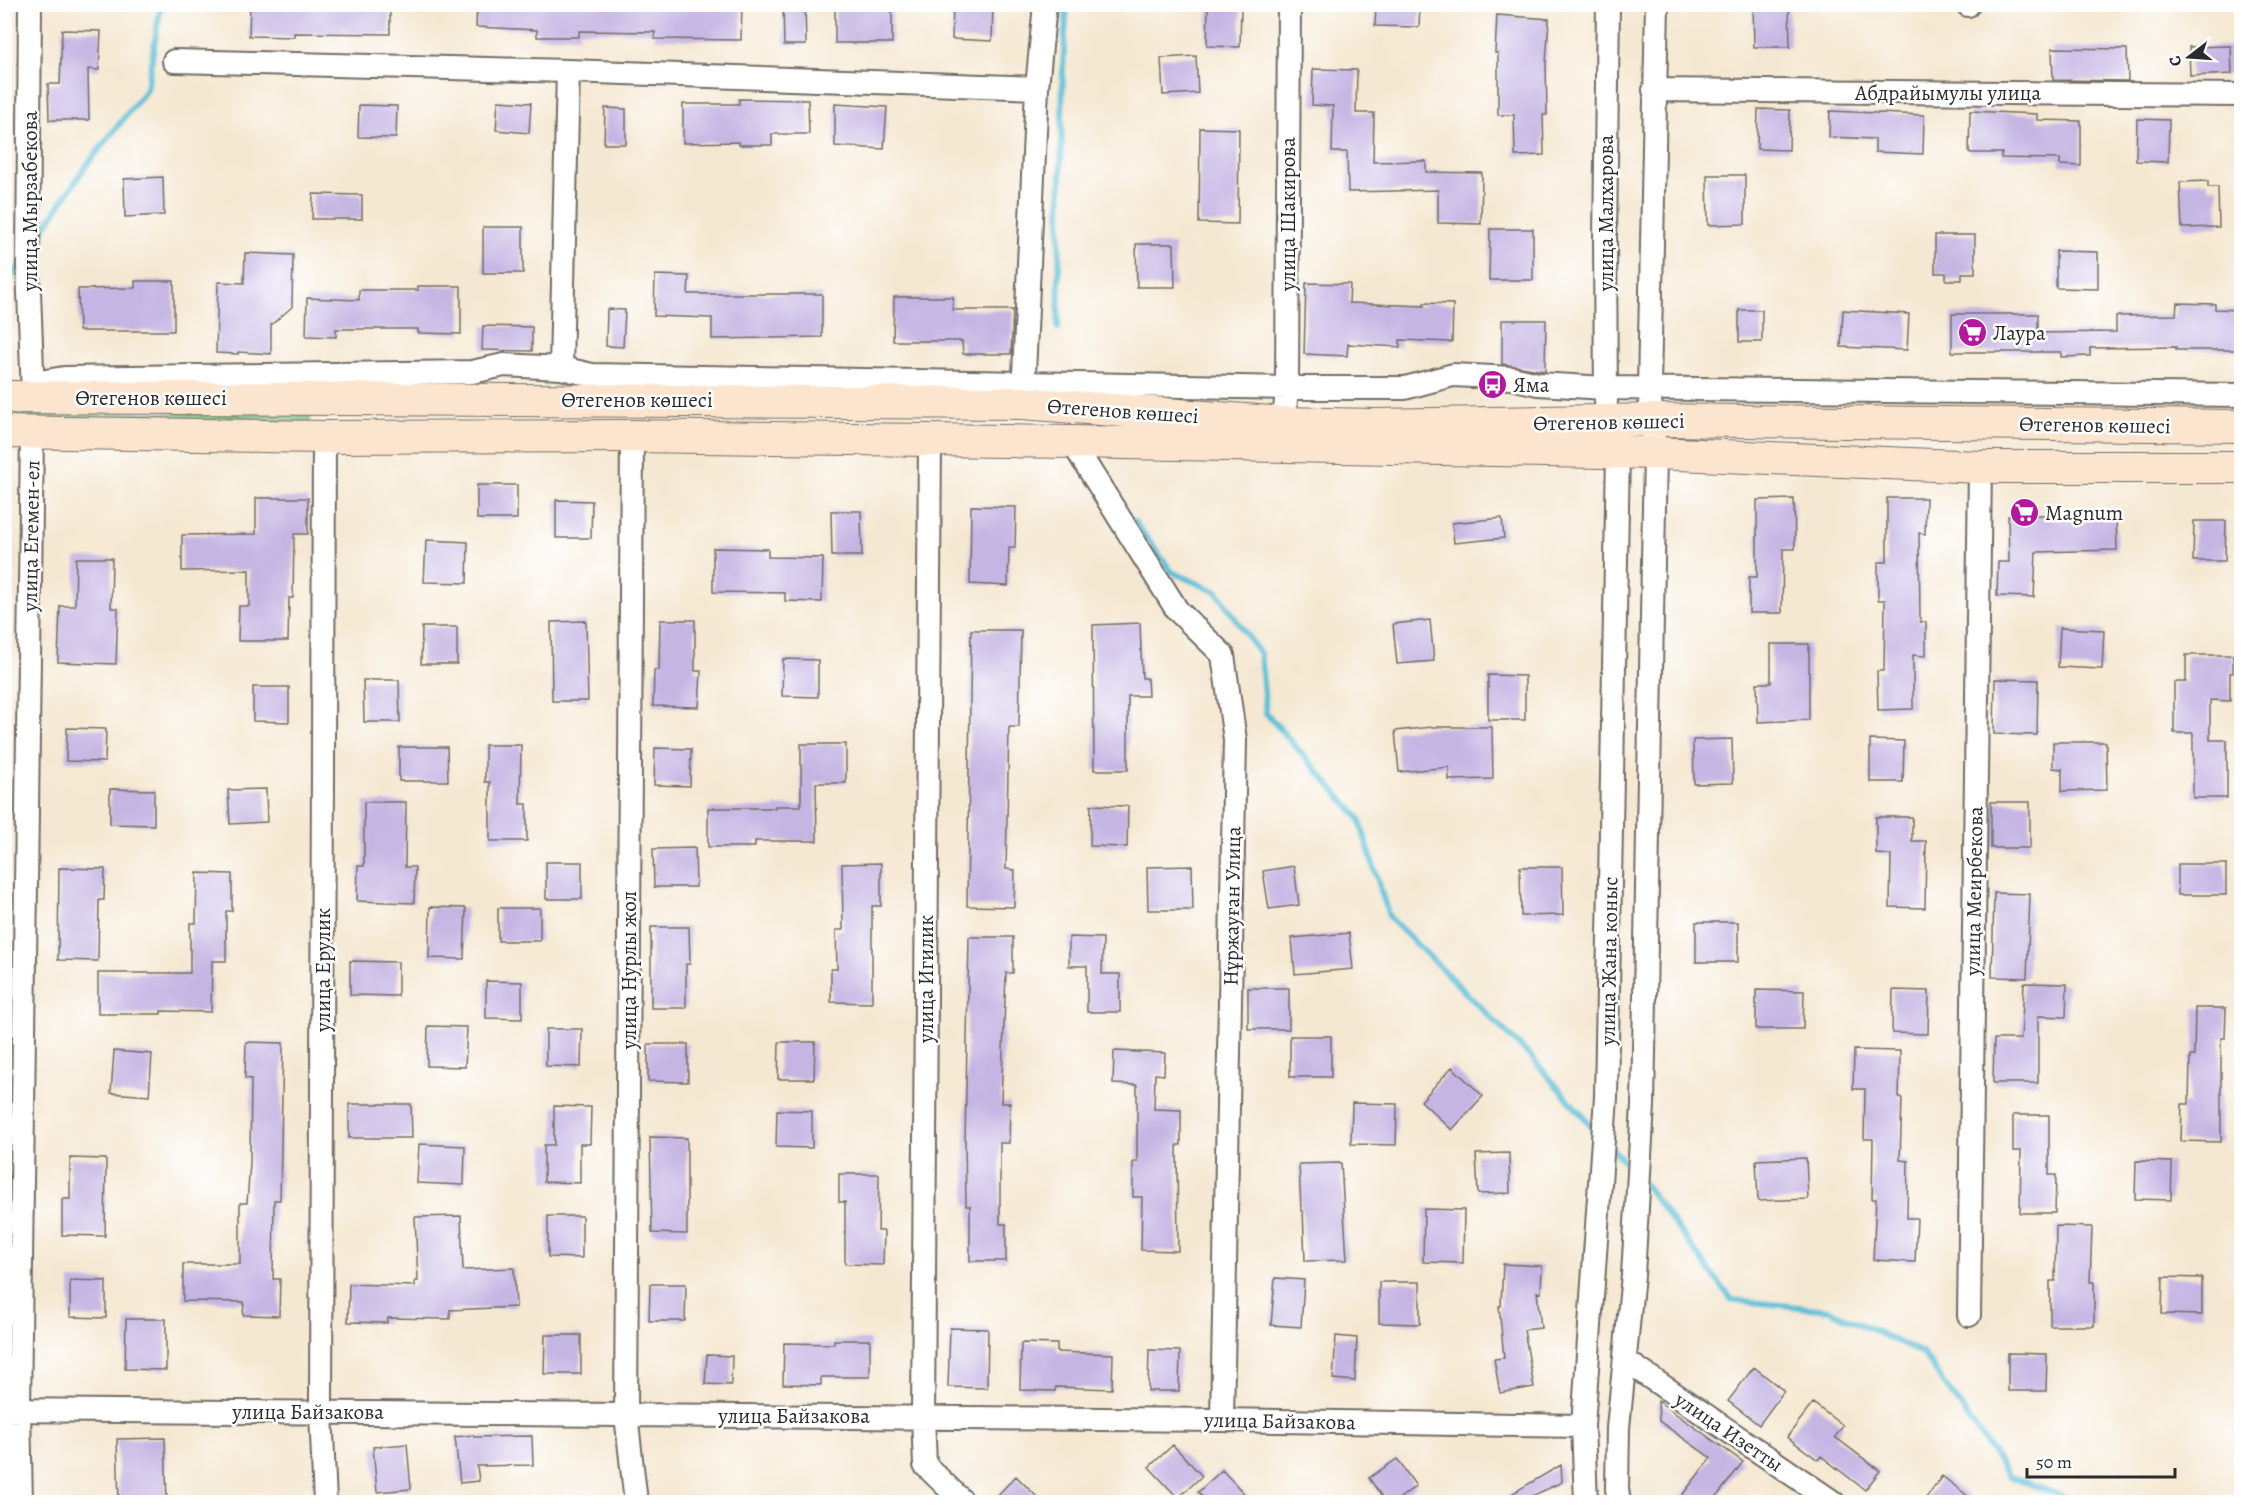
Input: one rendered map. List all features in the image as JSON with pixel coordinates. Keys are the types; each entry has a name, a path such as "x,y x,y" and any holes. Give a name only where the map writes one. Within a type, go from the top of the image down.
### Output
{"main road":[{"name":"Өтегенов көшесі","path":"23,392 767,401 1023,393 1284,423 1374,425 1651,420 2241,426"},
{"path":"767,401 767,438"},
{"name":"Өтегенов көшесі","path":"18,432 324,437 632,436 1072,442 1655,453 1980,467 2241,467"}],"street":[{"name":"улица Мырзабекова","path":"23,392 30,223 30,4"},
{"path":"1023,393 1037,88 1045,4"},
{"name":"улица Шакирова","path":"1284,423 1287,388 1289,4"},
{"name":"улица Малхарова","path":"1606,421 1608,4"},
{"path":"1651,420 1649,388 1657,4"},
{"path":"174,61 568,70 1037,88"},
{"path":"561,368 568,70"},
{"name":"Абдрайымулы улица","path":"1654,90 2241,95"},
{"path":"23,392 64,378 472,372 504,365 561,368 592,375 1023,393 1405,388 1453,375 1512,378 1538,384 1606,388 2241,394"},
{"name":"улица Жана коныс","path":"1619,1503 1617,1489 1618,1428 1633,1275 1643,1106 1655,453 1651,420"},
{"name":"улица Жана коныс","path":"1586,1503 1583,1426 1606,1097 1618,453 1606,421"},
{"name":"улица Егемен-ел","path":"18,432 12,1410 21,1503"},
{"name":"улица Нурлы жол","path":"632,436 626,1415 636,1503"},
{"name":"улица Ерулик","path":"324,437 321,1412 325,1503"},
{"name":"улица Игилик","path":"930,440 923,1417 925,1465 963,1503"},
{"name":"Нұржауған Улица","path":"1072,442 1177,610 1223,656 1235,740 1222,1419"},
{"name":"улица Меирбекова","path":"1969,1316 1980,467"},
{"name":"улица Изетты","path":"1626,1360 1833,1503"},
{"name":"улица Байзакова","path":"12,1410 1222,1419 1583,1426"}],"green space":[{"path":"5,411 311,414 309,426 5,422"}],"building":[{"path":"250,4 390,4 390,34 294,33 294,37 249,36"},
{"path":"477,4 742,4 741,40 655,39 655,32 579,31 579,37 537,37 537,30 476,27"},
{"path":"783,4 805,4 806,45 784,45"},
{"path":"835,4 892,4 892,43 835,43"},
{"path":"953,4 993,4 992,41 952,39"},
{"path":"1376,4 1420,4 1419,27 1375,26"},
{"path":"1753,4 1789,4 1790,47 1754,47"},
{"path":"1208,5 1241,6 1240,47 1207,46"},
{"path":"1497,15 1549,19 1546,64 1547,115 1543,115 1544,155 1515,156 1514,115 1498,115 1498,53 1495,53"},
{"path":"62,30 101,31 99,70 88,69 89,120 49,120 48,84 60,84"},
{"path":"2231,46 2232,74 2190,76 2189,47"},
{"path":"2052,48 2127,49 2128,81 2053,80"},
{"path":"1196,56 1198,93 1163,95 1161,58"},
{"path":"1313,69 1357,70 1356,113 1374,113 1373,162 1426,161 1426,172 1482,173 1481,224 1438,223 1438,190 1348,192 1347,152 1332,152 1333,106 1312,105"},
{"path":"739,99 808,100 809,134 772,134 772,145 739,145 739,142 683,143 683,104 739,104"},
{"path":"498,101 531,103 529,133 496,130"},
{"path":"835,104 887,107 884,149 835,146"},
{"path":"359,105 397,106 396,138 358,137"},
{"path":"605,108 626,109 626,144 604,144"},
{"path":"1758,109 1790,110 1789,150 1757,149"},
{"path":"1830,111 1924,115 1923,154 1875,152 1875,139 1829,137"},
{"path":"1970,111 2037,114 2037,120 2081,121 2081,166 2060,165 2060,159 2001,158 2002,153 1969,153"},
{"path":"2137,119 2169,120 2168,162 2136,161"},
{"path":"1200,128 1239,129 1238,224 1199,223"},
{"path":"1707,175 1745,175 1745,224 1708,225"},
{"path":"163,177 164,215 125,217 124,179"},
{"path":"2208,181 2208,187 2218,187 2219,227 2182,228 2180,182"},
{"path":"313,194 362,195 362,219 312,219"},
{"path":"483,227 523,227 523,273 483,273"},
{"path":"1490,229 1533,229 1533,280 1489,280"},
{"path":"1935,235 1975,235 1975,273 1962,273 1962,280 1946,280 1946,273 1935,273"},
{"path":"1136,244 1174,244 1175,287 1137,287"},
{"path":"2056,251 2098,252 2098,289 2056,288"},
{"path":"245,253 293,255 292,307 271,325 271,354 216,353 218,282 244,283"},
{"path":"655,275 689,276 688,294 822,294 822,337 712,339 712,318 654,316"},
{"path":"135,281 174,281 174,331 79,331 78,289 135,288"},
{"path":"1306,283 1350,284 1349,303 1424,306 1424,303 1453,304 1452,342 1400,340 1400,347 1348,344 1347,356 1304,354"},
{"path":"418,286 461,286 461,334 418,333 418,329 336,329 336,337 306,336 307,298 359,300 359,290 418,290"},
{"path":"894,297 953,297 953,310 1013,310 1011,354 963,354 962,341 893,341"},
{"path":"2177,303 2215,304 2215,309 2241,310 2241,350 2176,350 2176,347 2090,348 2090,356 2061,357 2061,352 1952,352 1952,314 2038,314 2038,333 2116,332 2116,316 2176,315"},
{"path":"607,309 625,310 623,347 606,346"},
{"path":"1739,310 1762,310 1762,342 1739,342"},
{"path":"1843,310 1909,314 1907,350 1841,347"},
{"path":"1502,320 1546,320 1545,371 1502,364"},
{"path":"483,326 532,327 532,351 482,350"},
{"path":"477,485 517,485 517,519 477,519"},
{"path":"256,498 308,498 308,534 294,534 293,598 289,598 288,641 238,641 239,606 249,606 249,570 182,571 182,535 256,534"},
{"path":"1887,498 1926,498 1925,534 1919,533 1920,622 1926,622 1926,656 1913,655 1913,709 1878,710 1877,671 1884,671 1885,600 1878,600 1878,562 1887,562"},
{"path":"1794,499 1795,549 1783,549 1782,613 1749,613 1749,577 1757,577 1757,500"},
{"path":"556,500 592,501 591,538 556,538"},
{"path":"971,506 1016,507 1015,548 1009,548 1008,586 970,584"},
{"path":"831,511 861,511 862,556 832,556"},
{"path":"2116,513 2117,550 2036,552 2034,597 1997,596 1998,562 2009,562 2008,516"},
{"path":"1502,518 1504,538 1454,543 1452,523"},
{"path":"2194,521 2226,521 2225,561 2193,561"},
{"path":"426,540 468,542 467,583 424,582"},
{"path":"713,548 768,549 768,557 823,558 822,602 785,601 785,593 713,592"},
{"path":"76,558 112,558 111,608 118,608 116,664 58,662 60,606 75,606"},
{"path":"660,620 695,620 695,671 701,671 699,707 653,706 654,670 659,670"},
{"path":"1430,620 1434,661 1397,664 1393,624"},
{"path":"586,621 588,701 552,701 551,622"},
{"path":"1140,623 1142,678 1147,678 1148,696 1128,696 1128,770 1094,770 1093,625"},
{"path":"422,627 457,627 457,664 421,664"},
{"path":"2060,628 2104,630 2102,669 2058,667"},
{"path":"971,630 1021,630 1019,727 1009,727 1006,869 1015,870 1014,907 967,906"},
{"path":"1771,644 1809,644 1809,720 1758,722 1757,683 1771,683"},
{"path":"2186,655 2233,655 2233,673 2230,673 2230,701 2210,700 2210,740 2227,740 2227,798 2193,798 2193,733 2174,733 2174,682 2186,682"},
{"path":"783,659 818,660 818,697 782,696"},
{"path":"1488,675 1525,676 1525,720 1488,720"},
{"path":"1995,679 2038,680 2037,735 1994,734"},
{"path":"363,680 399,680 400,722 364,722"},
{"path":"253,687 289,687 289,722 253,721"},
{"path":"1432,727 1492,727 1493,779 1449,780 1449,767 1399,772 1395,731"},
{"path":"67,728 106,729 105,762 66,761"},
{"path":"1732,739 1733,783 1694,784 1693,740"},
{"path":"1870,740 1904,741 1903,782 1870,782"},
{"path":"2053,742 2106,742 2107,790 2062,791 2062,769 2053,768"},
{"path":"801,744 846,744 846,783 816,783 817,841 755,841 755,847 708,847 708,808 801,806"},
{"path":"485,745 521,745 520,804 527,804 527,841 490,841 490,782 485,782"},
{"path":"399,747 447,747 448,781 399,781"},
{"path":"655,748 691,749 690,786 654,785"},
{"path":"110,789 154,790 154,825 110,824"},
{"path":"266,789 267,822 230,824 228,790"},
{"path":"364,802 406,802 405,867 415,867 414,903 357,901 358,866 364,866"},
{"path":"1991,802 2030,802 2030,848 1991,848"},
{"path":"1091,805 1128,806 1127,847 1090,846"},
{"path":"1876,817 1912,817 1912,841 1926,841 1925,908 1890,907 1891,855 1876,854"},
{"path":"695,848 696,887 654,887 653,849"},
{"path":"546,862 582,862 582,899 546,899"},
{"path":"881,863 881,906 872,906 872,1003 831,1002 831,969 837,969 836,930 843,930 842,864"},
{"path":"2178,864 2226,864 2226,895 2178,895"},
{"path":"1192,866 1193,910 1148,910 1147,867"},
{"path":"1294,866 1299,905 1269,909 1263,871"},
{"path":"1520,867 1562,867 1563,915 1521,916"},
{"path":"59,868 105,869 104,900 99,900 98,961 58,960"},
{"path":"197,873 232,874 232,911 226,911 226,961 212,961 211,1012 161,1011 161,1014 98,1014 98,973 190,973 190,923 196,923"},
{"path":"1994,893 2030,894 2027,978 1992,977"},
{"path":"430,907 466,908 464,959 429,958"},
{"path":"498,908 540,908 540,941 498,941"},
{"path":"1696,922 1738,922 1738,962 1696,962"},
{"path":"651,927 689,927 690,964 686,964 686,1008 651,1008"},
{"path":"1349,933 1353,969 1295,974 1292,938"},
{"path":"969,937 1013,937 1013,973 1006,973 1001,1103 1010,1103 1009,1143 1000,1143 1000,1224 1006,1224 1006,1261 970,1261 970,1206 966,1206 965,1143"},
{"path":"1069,937 1103,938 1102,974 1120,974 1120,1012 1087,1012 1087,966 1069,966"},
{"path":"350,961 398,962 398,996 350,995"},
{"path":"486,981 522,982 522,1019 486,1018"},
{"path":"2024,983 2067,984 2066,1017 2038,1016 2038,1083 1993,1083 1994,1039 2021,1039"},
{"path":"1248,988 1289,988 1289,1029 1248,1029"},
{"path":"1756,990 1804,991 1803,1029 1756,1029"},
{"path":"1893,990 1929,991 1928,1034 1892,1033"},
{"path":"2195,1008 2226,1008 2225,1038 2221,1038 2221,1142 2181,1141 2182,1104 2189,1104 2190,1056 2194,1056"},
{"path":"428,1026 467,1027 465,1067 427,1066"},
{"path":"546,1029 582,1029 581,1067 546,1066"},
{"path":"1290,1036 1331,1036 1331,1077 1290,1077"},
{"path":"246,1042 283,1043 280,1200 274,1200 273,1279 280,1279 279,1316 243,1315 244,1302 183,1301 183,1264 240,1264 240,1203 247,1203 250,1163 251,1079 245,1078"},
{"path":"779,1042 815,1042 814,1079 778,1079"},
{"path":"648,1044 688,1044 688,1082 648,1081"},
{"path":"1854,1050 1900,1051 1899,1098 1902,1098 1900,1160 1908,1161 1907,1218 1917,1218 1915,1262 1873,1260 1876,1199 1872,1199 1873,1139 1864,1139 1865,1089 1853,1089"},
{"path":"114,1051 152,1054 149,1096 111,1093"},
{"path":"1114,1051 1165,1053 1164,1075 1155,1074 1154,1109 1181,1110 1181,1145 1177,1145 1178,1251 1141,1250 1142,1197 1133,1197 1133,1162 1137,1162 1137,1085 1113,1084"},
{"path":"1452,1067 1483,1096 1452,1130 1421,1101"},
{"path":"1352,1103 1397,1104 1396,1145 1351,1144"},
{"path":"349,1104 411,1104 412,1138 349,1138"},
{"path":"554,1106 591,1107 590,1144 580,1144 580,1183 544,1182 544,1145 554,1145"},
{"path":"777,1110 812,1111 812,1148 776,1147"},
{"path":"2013,1115 2049,1115 2049,1175 2056,1175 2055,1213 2020,1213 2021,1151 2013,1151"},
{"path":"650,1137 687,1138 687,1234 652,1233"},
{"path":"419,1144 465,1146 464,1185 417,1183"},
{"path":"1509,1153 1510,1193 1478,1194 1476,1154"},
{"path":"70,1158 106,1159 105,1236 62,1235 62,1199 70,1199"},
{"path":"1806,1158 1808,1199 1758,1201 1756,1160"},
{"path":"2136,1161 2172,1162 2171,1200 2135,1199"},
{"path":"1341,1163 1347,1260 1305,1261 1299,1164"},
{"path":"839,1174 879,1174 878,1231 884,1231 883,1265 845,1264 845,1202 839,1202"},
{"path":"1424,1209 1464,1210 1463,1263 1423,1262"},
{"path":"461,1216 463,1270 514,1268 516,1307 450,1310 450,1319 388,1318 387,1323 348,1322 349,1284 415,1286 415,1281 418,1281 415,1217"},
{"path":"548,1216 582,1216 582,1258 548,1257"},
{"path":"2056,1226 2092,1227 2090,1282 2094,1282 2094,1326 2050,1326 2050,1281 2055,1281"},
{"path":"1503,1264 1542,1266 1541,1293 1537,1292 1541,1328 1524,1330 1534,1387 1500,1393 1494,1359 1504,1358 1499,1306 1501,1306"},
{"path":"2163,1277 2202,1278 2202,1315 2162,1314"},
{"path":"1275,1278 1304,1280 1301,1327 1271,1325"},
{"path":"70,1280 106,1281 106,1318 70,1317"},
{"path":"1379,1282 1420,1282 1420,1324 1379,1323"},
{"path":"650,1284 686,1284 685,1321 649,1321"},
{"path":"126,1319 166,1319 166,1370 125,1369"},
{"path":"950,1328 988,1329 987,1388 948,1387"},
{"path":"545,1335 581,1335 581,1374 544,1374"},
{"path":"1336,1336 1357,1338 1355,1381 1333,1379"},
{"path":"834,1340 870,1340 870,1377 821,1377 821,1385 783,1384 784,1343 834,1344"},
{"path":"1021,1343 1057,1344 1057,1352 1113,1354 1112,1389 1056,1387 1055,1391 1020,1390"},
{"path":"1149,1350 1180,1351 1179,1391 1148,1391"},
{"path":"2008,1353 2047,1354 2046,1391 2008,1391"},
{"path":"707,1355 732,1356 731,1385 705,1384"},
{"path":"1754,1367 1784,1391 1759,1425 1728,1401"},
{"path":"1658,1401 1743,1462 1712,1503 1676,1503 1711,1458 1659,1421"},
{"path":"1813,1403 1843,1426 1835,1437 1880,1471 1865,1490 1821,1456 1818,1460 1787,1437"},
{"path":"473,1435 474,1437 532,1436 533,1465 477,1466 479,1481 460,1483 455,1437"},
{"path":"165,1438 167,1503 119,1503 117,1439"},
{"path":"407,1444 411,1489 377,1492 373,1447"},
{"path":"1173,1445 1202,1476 1178,1498 1149,1467"},
{"path":"1397,1459 1416,1486 1393,1503 1386,1503 1369,1478"},
{"path":"1561,1465 1562,1482 1532,1496 1532,1503 1496,1503"},
{"path":"1222,1470 1253,1503 1208,1503 1198,1492"},
{"path":"1016,1476 1043,1503 990,1503"},
{"path":"1942,1476 1977,1503 1922,1503"}],"waterway":[{"path":"35,242 86,166 147,89 161,4"},
{"path":"1058,328 1063,67 1067,4"},
{"path":"4,288 21,263"},
{"path":"1134,521 1172,572 1217,592 1260,654 1266,713 1359,818 1389,917 1532,1058 1597,1132"},
{"path":"1610,1146 1633,1172"},
{"path":"1644,1184 1732,1300 1829,1310 1923,1353 2009,1476 2073,1502"}],"place":[{"name":"Лаура","path":"1972,333"},
{"name":"Яма","path":"1492,385"},
{"name":"Magnum","path":"2024,513"}]}
